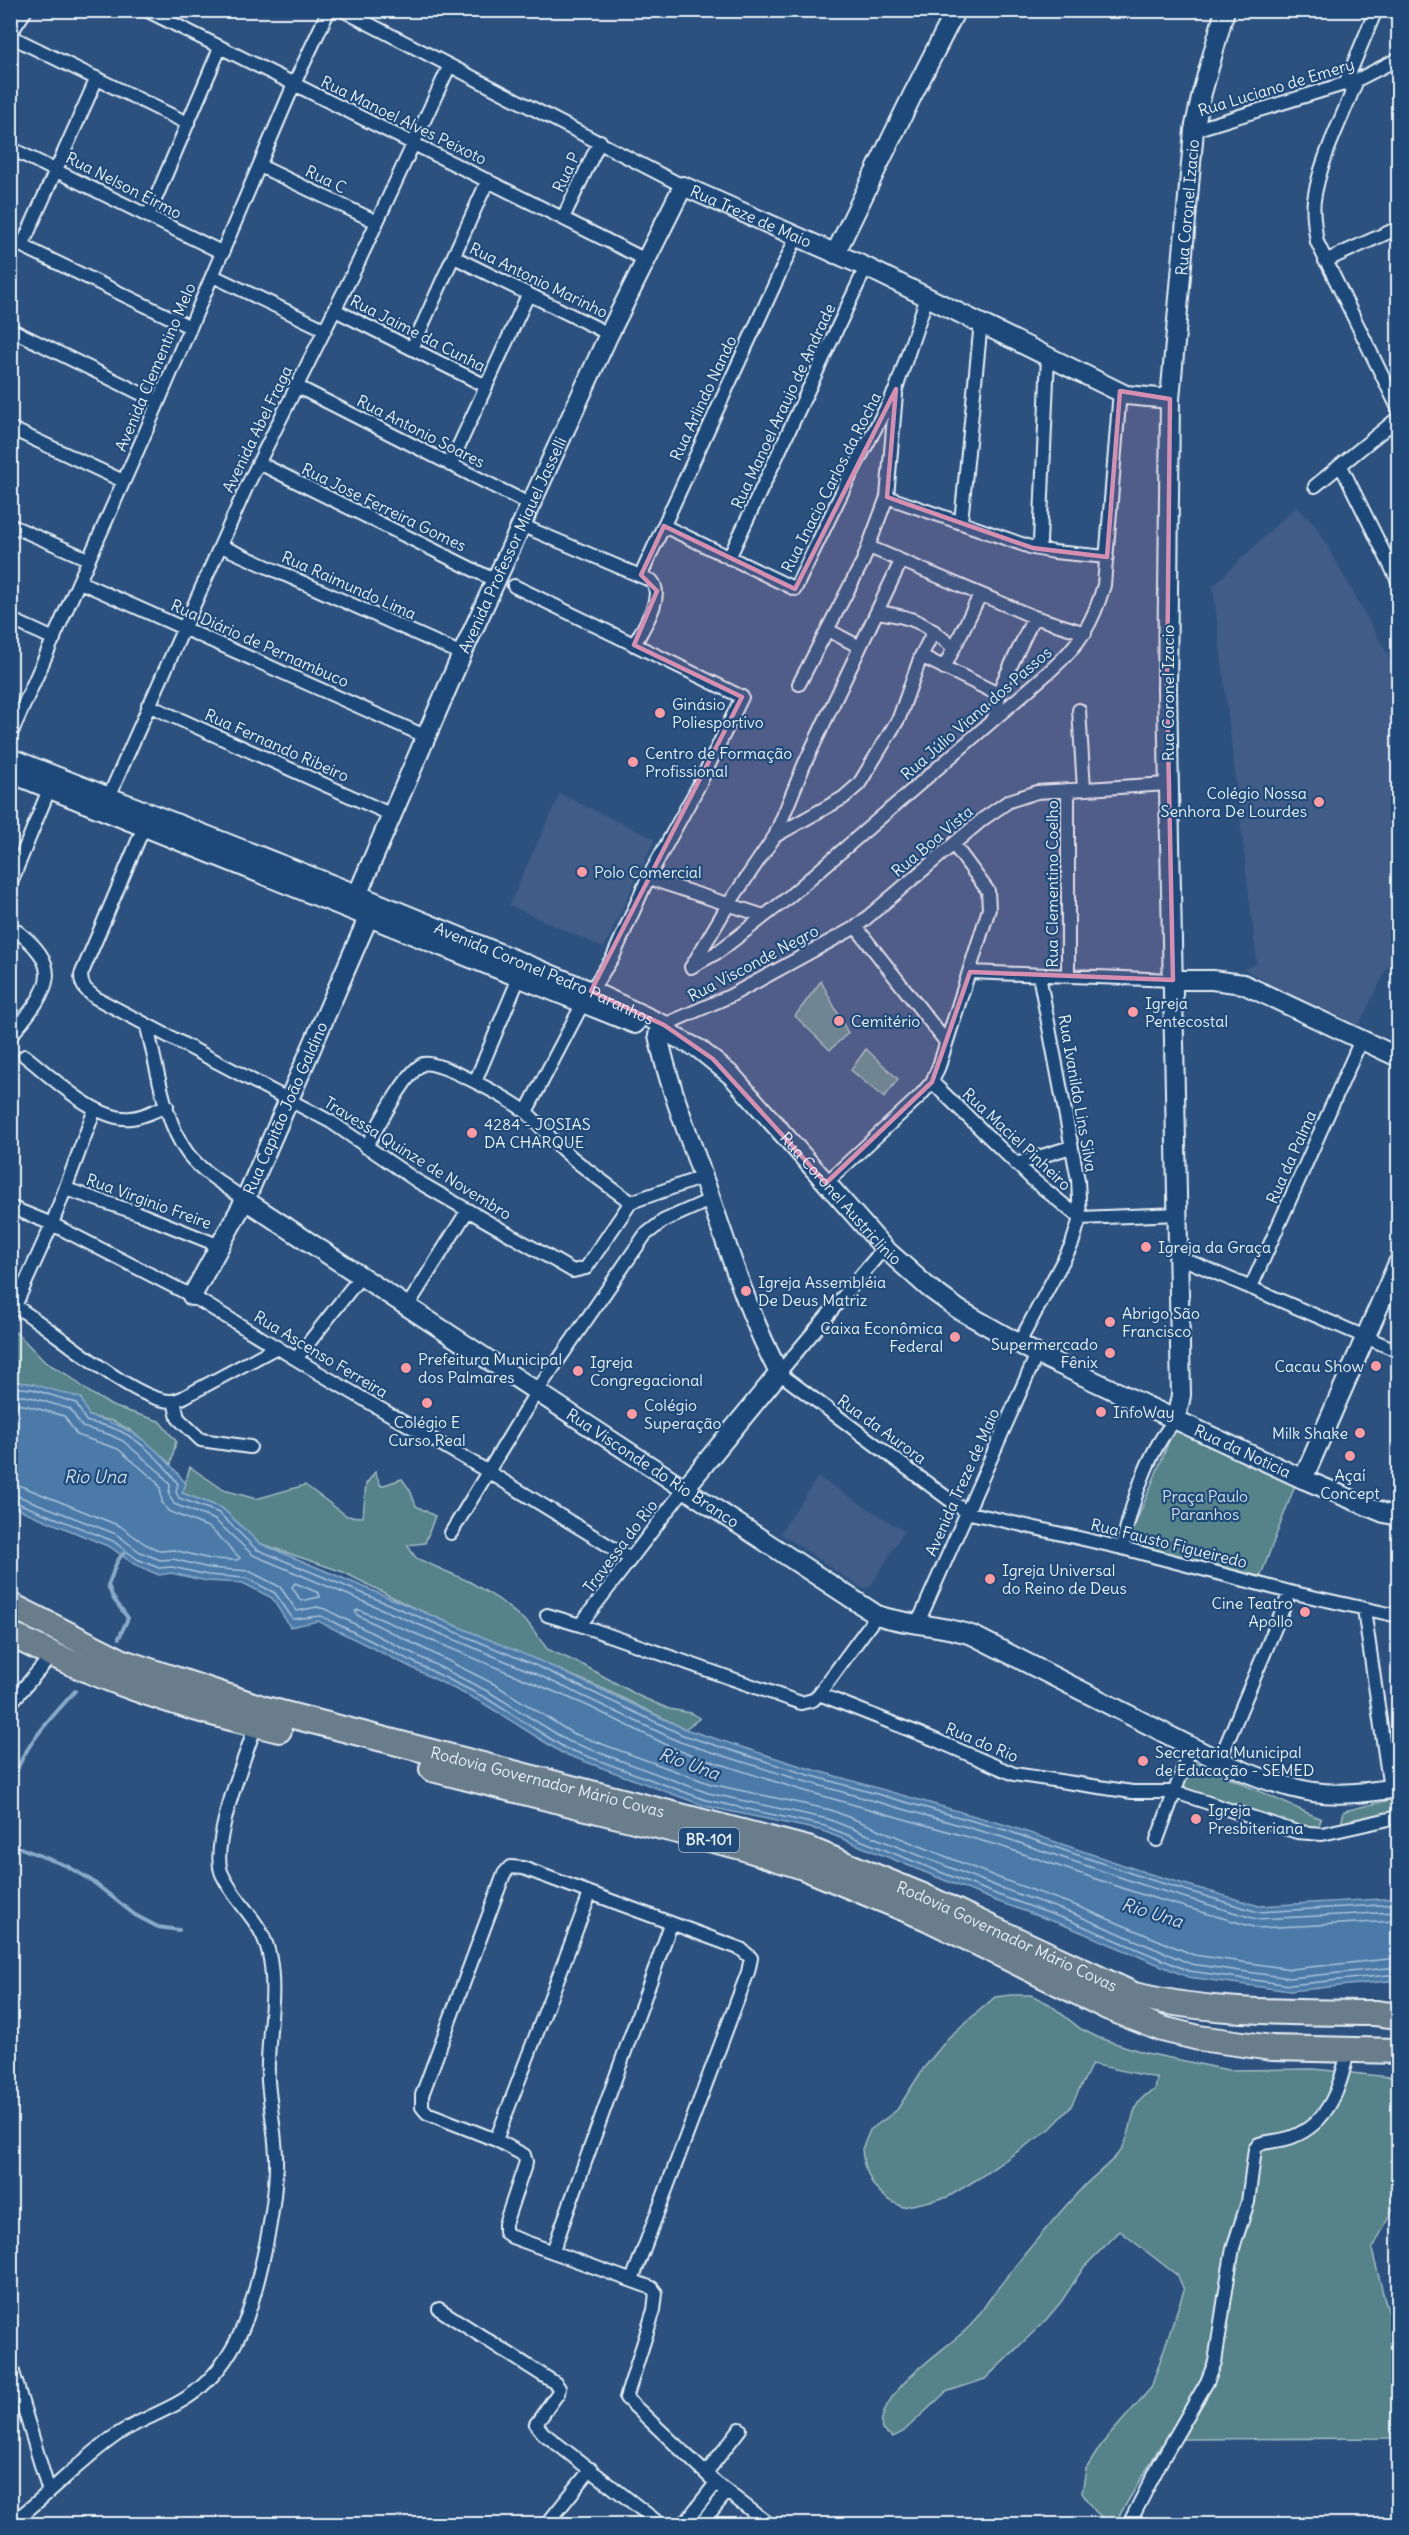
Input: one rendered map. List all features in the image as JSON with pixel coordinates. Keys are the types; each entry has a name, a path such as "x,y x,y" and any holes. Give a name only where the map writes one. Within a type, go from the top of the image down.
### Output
{"highway":[{"name":"Rodovia Governador Mário Covas","path":"10,1605 123,1662 261,1708 808,1849 923,1896 1134,1995 1171,2004 1220,2010 1374,2013 1398,2016"},
{"name":"Rodovia Governador Mário Covas","path":"10,1634 52,1655 176,1702 741,1847 803,1867 927,1918 1096,2002 1162,2029 1199,2038 1272,2048 1398,2051"},
{"path":"1374,2013 1398,2012"}],"street":[{"path":"26,10 10,35 187,123"},
{"name":"Rua Manoel Alves Peixoto","path":"146,10 646,260"},
{"name":"Avenida Clementino Melo","path":"10,736 15,713 54,639 80,582 294,84 329,10"},
{"name":"Rua Treze de Maio","path":"342,10 449,67 600,141 683,186 866,267 1120,391 1142,397 1170,399"},
{"path":"836,254 956,10"},
{"name":"Rua Coronel Izacio","path":"1122,1548 1130,1516 1150,1463 1168,1429 1176,1420 1181,1395 1179,1214 1168,784 1170,399 1194,130 1225,10"},
{"path":"1376,10 1321,169 1314,201 1313,220 1317,242 1325,261 1398,408"},
{"path":"148,216 220,48"},
{"name":"Rua Luciano de Emery","path":"1194,130 1351,82 1395,64"},
{"name":"Avenida Abel Fraga","path":"106,802 258,463 378,222 449,67"},
{"path":"97,78 56,170 16,243 190,327"},
{"name":"Rua P","path":"563,218 600,141"},
{"name":"Rua Nelson Eirmo","path":"10,148 223,253"},
{"name":"Rua C","path":"260,166 378,222"},
{"path":"412,348 488,180"},
{"name":"Avenida Professor Miguel Jasselli","path":"353,901 462,654 609,334 683,186"},
{"path":"1325,261 1398,228"},
{"name":"Rua Arlindo Nando","path":"641,575 797,236"},
{"name":"Rua Antonio Marinho","path":"454,257 609,334"},
{"name":"Rua Manoel Araujo de Andrade","path":"729,558 866,267"},
{"path":"213,276 324,329"},
{"path":"450,465 528,295"},
{"name":"Rua Inacio Carlos da Rocha","path":"729,558 795,589 846,484 896,389 927,297"},
{"name":"Rua Jaime da Cunha","path":"335,310 486,386"},
{"path":"961,522 981,322"},
{"path":"10,329 158,402"},
{"path":"1033,548 1041,542 1048,356"},
{"name":"Rua Antonio Soares","path":"296,386 531,505"},
{"name":"Rua Inacio Carlos da Rocha","path":"799,684 869,547 887,497 896,389"},
{"name":"Rua Júlio Viana dos Passos","path":"728,905 691,967 718,952 784,901 994,717 1065,658 1085,633 1101,596 1107,557 1120,391"},
{"path":"1315,486 1398,418"},
{"path":"10,428 123,481"},
{"name":"Rua Jose Ferreira Gomes","path":"258,463 496,581"},
{"path":"1341,466 1398,581"},
{"path":"887,497 1033,548 1107,557"},
{"path":"10,525 88,559"},
{"path":"521,525 641,575 655,585 656,599 634,645"},
{"path":"664,526 729,558"},
{"name":"Rua Raimundo Lima","path":"221,546 462,654"},
{"path":"869,547 1034,617 1085,633"},
{"path":"728,905 774,837 858,646 901,561"},
{"name":"Rua Diário de Pernambuco","path":"80,582 183,626 427,737"},
{"path":"514,586 742,697 698,787 648,878 613,957 587,997 526,1112"},
{"path":"944,668 980,595"},
{"path":"877,612 908,616 934,631 954,648"},
{"path":"994,717 998,694 1008,668 1034,617"},
{"path":"10,619 54,639"},
{"path":"828,630 858,646"},
{"path":"774,837 843,798 859,784 899,718 921,656 934,631"},
{"path":"921,656 998,694"},
{"name":"Rua Fernando Ribeiro","path":"148,705 392,815"},
{"path":"1079,710 1084,789"},
{"name":"Avenida Coronel Pedro Paranhos","path":"12,766 353,901 666,1032"},
{"path":"10,885 52,782"},
{"name":"Rua Boa Vista","path":"856,927 997,809 1020,796 1037,792 1168,784"},
{"name":"Rua Clementino Coelho","path":"1068,791 1068,976"},
{"name":"Travessa Quinze de Novembro","path":"147,819 81,975 81,982 96,998 147,1027 331,1122 417,1180 565,1268 573,1271 586,1268 632,1202"},
{"path":"826,1183 932,1082 989,909 989,898 982,881 954,845"},
{"path":"648,878 764,916"},
{"name":"Avenida Coronel Pedro Paranhos","path":"353,901 369,916 433,934"},
{"name":"Rua Capitão João Galdino","path":"192,1296 245,1200 369,916"},
{"path":"10,926 31,941 45,963 48,976 42,995 10,1037"},
{"path":"856,927 946,1042"},
{"name":"Rua Visconde Negro","path":"666,1032 856,927"},
{"path":"475,1082 522,970"},
{"path":"970,972 1212,980 1243,984 1398,1057"},
{"name":"Rua Ivanildo Lins Silva","path":"1040,975 1077,1180 1080,1218"},
{"path":"147,1027 166,1106 188,1153 210,1175 245,1200"},
{"path":"666,1032 665,1070 750,1310 779,1374"},
{"name":"Rua Coronel Austriclinio","path":"666,1032 699,1049 732,1076 884,1248 958,1309 1019,1343"},
{"name":"Rua da Palma","path":"1251,1287 1361,1040"},
{"path":"25,1056 95,1109 117,1117 129,1118 166,1106"},
{"path":"366,1147 409,1076 423,1064 443,1066 526,1112 582,1166 632,1202 703,1177"},
{"name":"Rua Maciel Pinheiro","path":"932,1082 1043,1189 1080,1218"},
{"path":"95,1109 52,1224 13,1305 130,1385 159,1398 174,1401 277,1347"},
{"path":"1016,1164 1071,1147"},
{"name":"Rua Virginio Freire","path":"66,1188 143,1215 220,1246"},
{"name":"Rua Visconde do Rio Branco","path":"245,1200 877,1615 894,1621 959,1630 974,1636 1191,1747 1275,1782 1311,1791 1345,1794 1394,1789"},
{"path":"451,1533 537,1392 645,1235 663,1221 710,1200"},
{"name":"Rua Ascenso Ferreira","path":"10,1207 52,1224 192,1296 629,1558"},
{"path":"407,1307 468,1210"},
{"path":"1019,1343 1072,1244 1080,1218 1179,1214"},
{"path":"686,1488 884,1248"},
{"path":"1179,1257 1398,1351"},
{"path":"1303,1479 1398,1263"},
{"path":"296,1359 361,1276"},
{"name":"Rua da Noticia","path":"1019,1343 1037,1354 1303,1479 1384,1513 1398,1516"},
{"name":"Avenida Treze de Maio","path":"917,1624 1037,1354"},
{"name":"Rua da Aurora","path":"779,1374 966,1512"},
{"path":"174,1401 178,1418 201,1440 250,1447"},
{"name":"Travessa do Rio","path":"580,1625 629,1558 686,1488"},
{"name":"Rua Fausto Figueiredo","path":"966,1512 1122,1548 1364,1610 1398,1616"},
{"path":"1220,1760 1290,1592"},
{"path":"1364,1610 1394,1789"},
{"path":"547,1615 801,1703 813,1700 819,1694 877,1615"},
{"path":"10,1704 52,1655"},
{"name":"Rua do Rio","path":"819,1694 1014,1774 1132,1792 1175,1792 1297,1832 1322,1834 1398,1817"},
{"path":"10,2524 118,2434 169,2410 200,2389 235,2346 250,2315 275,2193 276,2156 267,2057 272,1982 265,1937 256,1920 222,1873 219,1860 227,1814 256,1724"},
{"path":"1157,1840 1191,1747"},
{"path":"632,2280 751,1959 741,1949 516,1866 510,1867 504,1874 422,2095 422,2107 428,2113 496,2140 524,2156 526,2162 505,2224 505,2232 512,2237 652,2288 656,2293 656,2301 626,2398 726,2492 770,2524"},
{"path":"496,2140 590,1894"},
{"path":"553,2251 671,1924"},
{"path":"1130,2524 1160,2463 1207,2382 1215,2362 1233,2248 1248,2202 1255,2149 1259,2144 1294,2136 1317,2121 1341,2084 1348,2050"},
{"path":"439,2309 555,2383 559,2388 558,2392 536,2424 543,2433 660,2524"},
{"path":"10,2362 49,2492"},
{"path":"706,2473 740,2428"},
{"path":"547,2524 591,2469"},
{"path":"684,2524 716,2483"},
{"path":"700,2524 726,2492"}],"highlighted area":[{"path":"896,389 887,497 1033,548 1107,557 1120,391 1170,399 1167,690 1173,980 970,972 932,1082 826,1183 713,1059 664,1025 591,991 742,697 634,645 657,591 641,575 664,526 795,589"}],"shaded area":[{"name":"Colégio Nossa Senhora De Lourdes","path":"1296,506 1316,526 1398,673 1398,946 1356,1031 1265,987 1265,981 1244,969 1257,964 1213,586"},
{"name":"Polo Comercial","path":"560,794 655,839 604,948 509,905"},
{"path":"818,1477 904,1531 870,1587 861,1588 780,1533"}],"green space":[{"path":"821,981 848,1033 830,1050 795,1016"},
{"path":"866,1049 898,1079 884,1098 851,1070"},
{"path":"10,1329 18,1334 45,1362 68,1375 89,1392 112,1406 159,1421 176,1441 171,1464 130,1430 113,1421 89,1416 33,1384 11,1381"},
{"name":"Praça Paulo Paranhos","path":"1174,1429 1296,1483 1259,1580 1128,1542"},
{"path":"190,1467 224,1490 256,1499 305,1485 347,1516 363,1517 366,1484 375,1472 381,1486 402,1479 410,1490 416,1506 435,1516 425,1543 407,1545 416,1558 470,1582 498,1599 529,1624 547,1649 585,1666 639,1696 669,1709 691,1713 700,1718 685,1729 606,1690 412,1607 343,1572 259,1543 222,1508 182,1493"},
{"path":"1196,1763 1321,1819 1316,1836 1180,1791 1189,1764"},
{"path":"1398,1798 1398,1814 1340,1829 1344,1811"},
{"path":"1031,1995 1049,2004 1081,2029 1099,2038 1146,2053 1228,2070 1314,2069 1398,2078 1398,2203 1372,2250 1398,2340 1398,2438 1182,2439 1161,2445 1115,2523 1099,2515 1082,2493 1086,2469 1101,2445 1151,2388 1184,2290 1178,2276 1120,2231 1084,2267 1061,2302 1045,2321 985,2379 946,2392 903,2432 893,2437 882,2430 883,2416 901,2386 970,2326 1046,2229 1082,2188 1117,2155 1126,2142 1139,2101 1155,2090 1157,2078 1092,2064 1070,2108 1050,2129 979,2178 948,2197 903,2207 887,2199 873,2185 864,2165 862,2149 870,2130 897,2110 923,2069 949,2037 995,1997"}],"water":[{"name":"Rio Una","path":"10,1381 33,1384 81,1398 89,1416 105,1420 132,1433 166,1460 186,1484 182,1493 222,1508 259,1543 540,1661 685,1729 804,1767 1006,1825 1147,1873 1259,1906 1398,1898 1398,1980 1290,1991 1188,1977 1069,1927 996,1901 823,1831 705,1806 562,1753 483,1703 318,1621 290,1627 272,1598 243,1583 207,1581 171,1573 159,1575 134,1564 110,1547 11,1506"}],"waterway":[{"path":"119,1638 128,1618 113,1598 108,1585 116,1564 124,1553"},
{"path":"10,1793 27,1750 75,1691"},
{"path":"10,1814 10,1825"},
{"path":"10,1844 67,1866 92,1881 135,1915 158,1927 179,1930"}],"place":[{"name":"Ginásio Poliesportivo","path":"660,713"},
{"name":"Centro de Formação Profissional","path":"633,762"},
{"name":"Colégio Nossa Senhora De Lourdes","path":"1319,802"},
{"name":"Polo Comercial","path":"582,872"},
{"name":"Igreja Pentecostal","path":"1133,1012"},
{"name":"Cemitério","path":"839,1021"},
{"name":"4284 - JOSIAS DA CHARQUE","path":"472,1133"},
{"name":"Igreja da Graça","path":"1146,1247"},
{"name":"Igreja Assembléia De Deus Matriz","path":"746,1291"},
{"name":"Abrigo São Francisco","path":"1110,1322"},
{"name":"Caixa Econômica Federal","path":"955,1337"},
{"name":"Supermercado Fênix","path":"1110,1353"},
{"name":"Cacau Show","path":"1376,1366"},
{"name":"Prefeitura Municipal dos Palmares","path":"406,1368"},
{"name":"Igreja Congregacional","path":"578,1371"},
{"name":"Colégio E Curso Real","path":"427,1403"},
{"name":"InfoWay","path":"1101,1412"},
{"name":"Colégio Superação","path":"632,1414"},
{"name":"Milk Shake","path":"1360,1433"},
{"name":"Açaí Concept","path":"1350,1456"},
{"name":"Igreja Universal do Reino de Deus","path":"990,1579"},
{"name":"Cine Teatro Apollo","path":"1305,1612"},
{"name":"Secretaria Municipal de Educação - SEMED","path":"1143,1761"},
{"name":"Igreja Presbiteriana","path":"1196,1819"}]}
